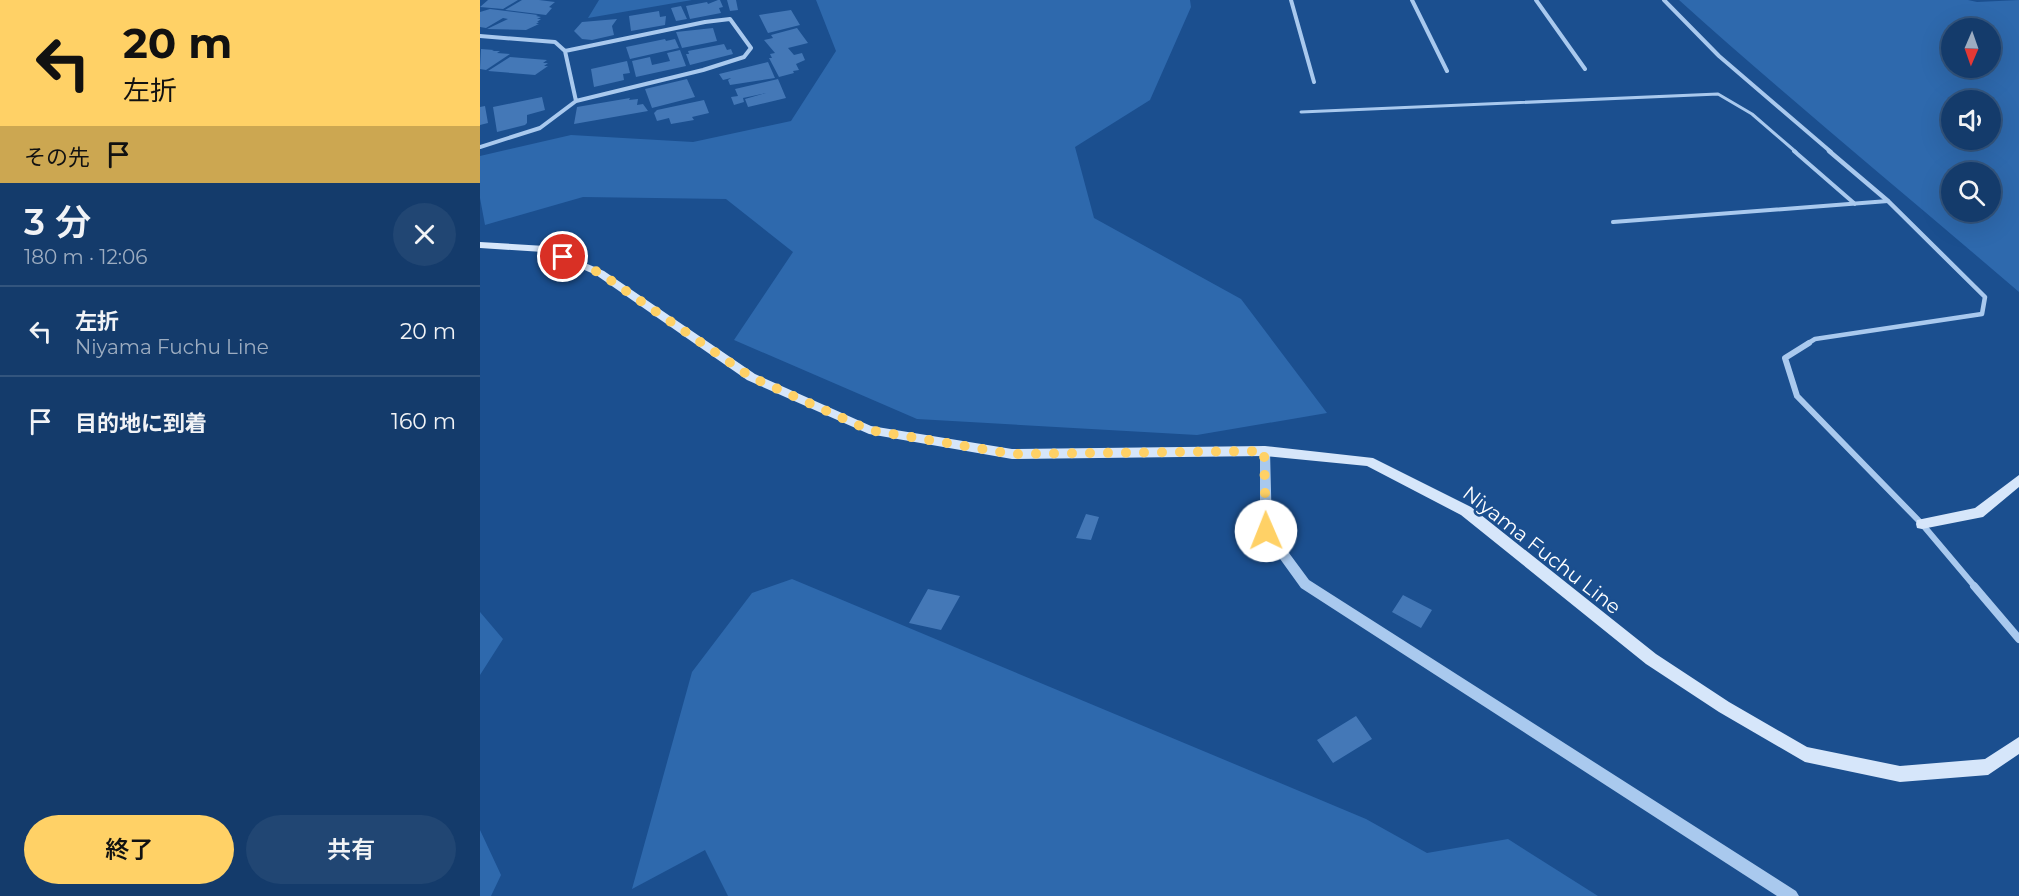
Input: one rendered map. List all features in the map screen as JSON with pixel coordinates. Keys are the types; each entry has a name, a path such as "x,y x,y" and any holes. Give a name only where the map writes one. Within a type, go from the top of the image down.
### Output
{"main road":[{"name":"Niyama Fuchu Line","path":"480,245 545,249 600,273 751,377 869,430 1012,454 1264,451 1370,461 1466,510 1651,659 1724,707 1805,754 1900,774 1988,767 2019,745"},
{"path":"1922,524 1978,513 2019,480"}],"street":[{"path":"1292,0 1314,82"},
{"path":"1412,0 1448,70"},
{"path":"1536,0 1585,69"},
{"path":"1664,0 1719,56 1888,201 1985,297 1982,314 1815,339 1785,358 1797,396 1922,524 2019,639"},
{"path":"480,147 540,128 576,101 703,70 744,57 752,48 730,19 705,22 565,51"},
{"path":"480,36 555,42 565,51 576,101"},
{"path":"1264,451 1266,531 1305,584 1791,896"}],"lane":[{"path":"1301,112 1718,94 1752,114 1855,204"},
{"path":"1613,222 1888,201"}],"shaded area":[{"path":"599,0 692,0 588,18"},
{"path":"816,0 1190,0 1191,7 1150,100 1075,147 1094,218 1241,299 1327,413 1197,435 917,419 734,340 793,252 726,199 583,197 485,225 480,198 480,156 571,135 693,142 791,121 836,51"},
{"path":"1679,0 1968,0 1977,2 2019,0 2019,292"},
{"path":"792,579 1366,819 1427,853 1508,839 1598,896 728,896 705,850 632,889 692,672 752,593"},
{"path":"480,612 503,639 480,675"},
{"path":"480,830 501,875 491,896 480,896"}],"building":[{"path":"488,0 518,0 503,9 480,7"},
{"path":"522,0 555,2 549,7 552,8 546,15 505,10"},
{"path":"718,0 723,7 719,8 721,13 690,19 686,6 707,2 708,4"},
{"path":"727,0 736,0 738,10 730,11"},
{"path":"681,6 687,19 676,21 671,8"},
{"path":"490,9 538,15 536,16 541,17 537,19 541,19 536,24 539,24 526,30 487,29 508,19 503,18 486,28 480,27 480,12"},
{"path":"791,10 800,25 768,33 759,15"},
{"path":"659,11 660,17 666,16 665,25 631,31 629,16"},
{"path":"617,19 612,26 614,35 592,40 582,39 574,31 582,22"},
{"path":"713,28 717,41 682,48 676,32"},
{"path":"797,28 808,43 788,48 794,55 802,53 805,60 796,64 799,70 779,77 769,58 772,58 770,54 775,53 764,40 773,38 771,35"},
{"path":"665,39 666,41 675,39 679,48 630,59 626,47"},
{"path":"724,44 727,50 731,49 733,54 690,65 686,54 689,54 688,51"},
{"path":"481,49 510,54 486,70 480,69"},
{"path":"680,50 686,66 636,77 632,61 650,57 652,65 670,61 667,53"},
{"path":"510,57 547,60 543,63 548,63 544,66 548,66 535,75 488,71"},
{"path":"627,61 630,73 623,74 624,80 594,87 591,69"},
{"path":"768,62 775,78 730,85 728,80 731,78 723,80 719,74"},
{"path":"687,79 695,97 652,108 645,89"},
{"path":"778,79 786,98 748,107 745,99 766,93 743,98 744,102 734,105 731,97 738,96 735,89"},
{"path":"542,97 545,110 527,115 525,125 497,132 493,107"},
{"path":"630,98 629,100 638,99 637,105 643,104 648,111 574,124 577,107"},
{"path":"704,100 709,113 692,117 694,120 671,124 669,118 657,121 654,113 657,110"},
{"path":"485,106 488,123 480,125 480,107"},
{"path":"1086,514 1099,517 1091,540 1076,538"},
{"path":"928,589 960,596 941,630 909,623"},
{"path":"1403,595 1432,610 1421,628 1392,612"},
{"path":"1356,716 1372,739 1333,763 1317,740"}],"route":[{"path":"563,257 600,273 672,320 751,377 869,430 1012,454 1264,451 1266,531"}]}
